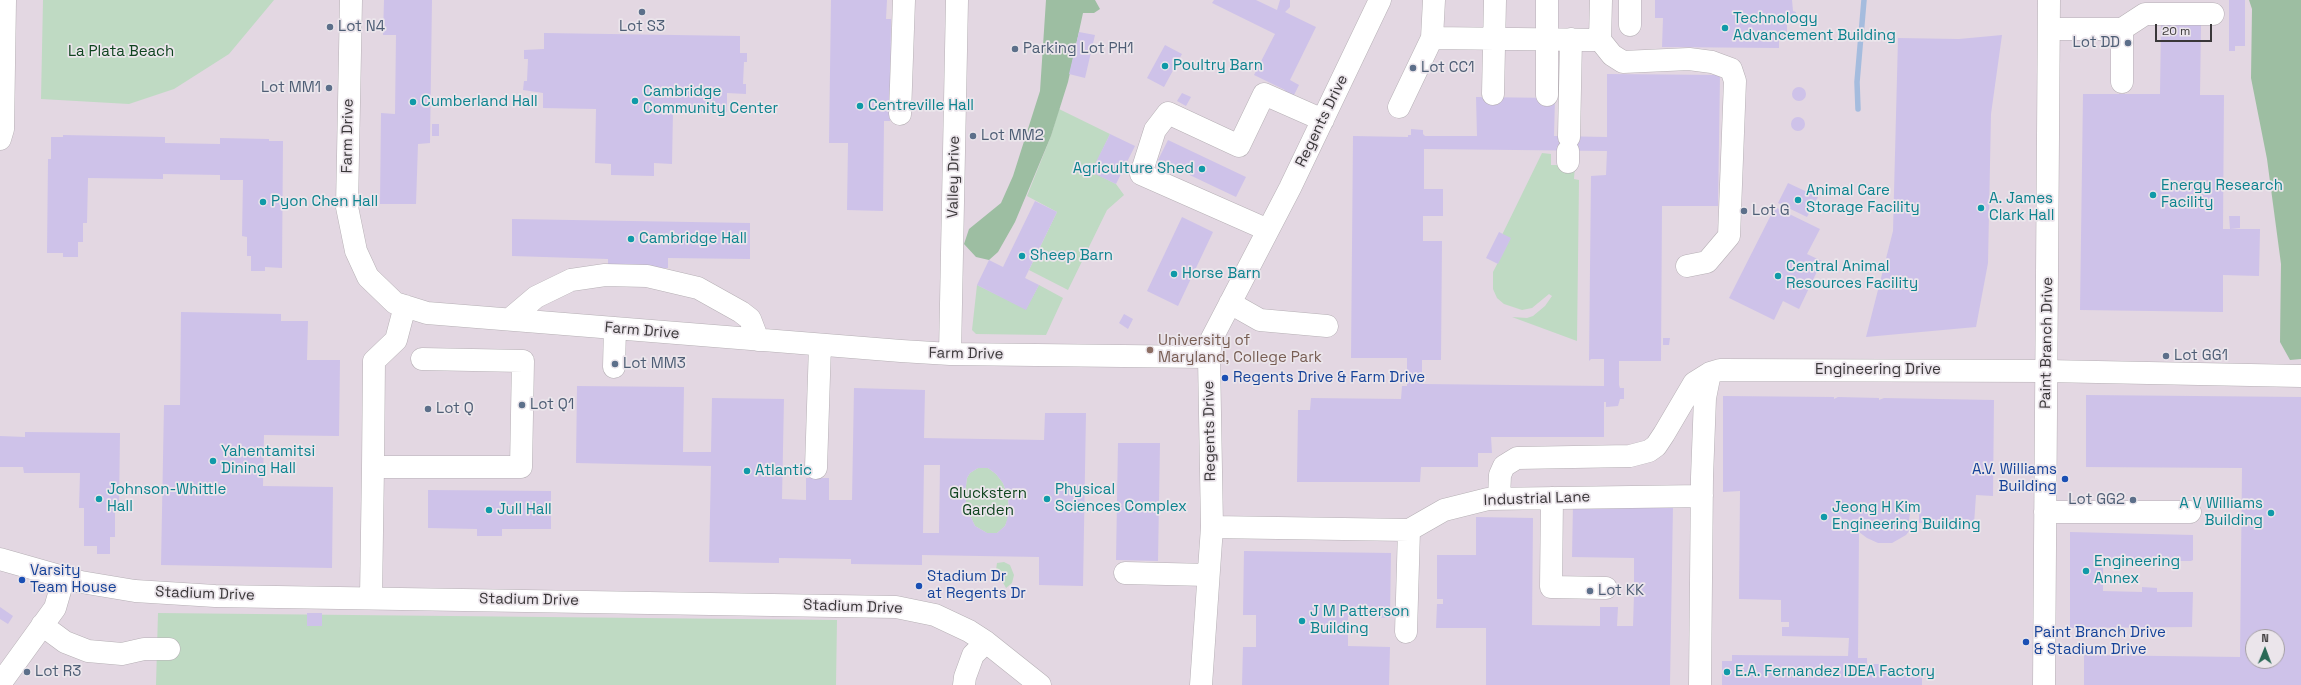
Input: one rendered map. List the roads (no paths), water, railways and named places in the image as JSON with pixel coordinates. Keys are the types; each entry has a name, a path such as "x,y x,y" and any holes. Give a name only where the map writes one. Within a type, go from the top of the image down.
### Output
{"street":[{"path":"0,139 3,129 5,0"},
{"name":"Farm Drive","path":"351,0 347,207 356,251 368,277 395,303 427,313 950,354 1209,356"},
{"path":"900,114 904,0"},
{"name":"Valley Drive","path":"950,354 957,0"},
{"name":"Regents Drive","path":"1201,685 1212,528 1209,356 1211,340 1323,120 1380,0"},
{"path":"1399,107 1432,38 1434,0"},
{"path":"1493,94 1495,0"},
{"path":"1547,0 1547,95"},
{"path":"1601,0 1600,40 1612,54 1623,62 1690,59 1712,62 1731,69 1735,81 1729,236 1707,262 1687,266"},
{"path":"1630,0 1630,25"},
{"name":"Paint Branch Drive","path":"2044,685 2049,0"},
{"path":"2049,29 2122,28 2145,14 2213,14"},
{"path":"2122,28 2122,82"},
{"path":"1432,38 1600,40"},
{"path":"1568,150 1571,39"},
{"path":"1268,230 1141,174 1155,130 1168,113 1239,146 1264,94 1323,120"},
{"path":"510,319 536,297 571,280 605,275 647,276 698,288 740,312 750,319 758,340"},
{"path":"1230,303 1260,320 1327,326"},
{"path":"371,597 374,361 396,340 405,306"},
{"path":"614,367 615,328"},
{"path":"816,468 820,345"},
{"path":"373,467 521,467 523,361 422,360"},
{"name":"Engineering Drive","path":"1499,498 1500,475 1504,466 1517,458 1630,456 1649,451 1656,446 1664,434 1688,389 1694,383 1710,373 1731,369 2046,370 2301,376"},
{"path":"1700,685 1702,496 1705,398 1710,373"},
{"name":"Industrial Lane","path":"1409,530 1444,510 1477,500 1499,498 1702,496"},
{"path":"1552,498 1551,587 1606,588"},
{"path":"2045,512 2190,512"},
{"path":"1212,528 1409,530 1406,632"},
{"name":"Stadium Drive","path":"0,559 64,577 135,591 215,596 371,597 896,607 923,612 953,623 986,642 1040,685"},
{"path":"1125,574 1208,575"},
{"path":"0,684 55,608 64,577"},
{"path":"42,625 65,642 88,651 122,654 144,649 169,649"},
{"path":"964,685 965,677 973,656 986,642"}],"waterway":[{"path":"1858,109 1857,82 1864,0"}],"place":[{"name":"Lot S3","path":"642,12"},
{"name":"Lot N4","path":"330,27"},
{"name":"Technology Advancement Building","path":"1725,28"},
{"name":"Lot DD","path":"2128,43"},
{"name":"Parking Lot PH1","path":"1015,49"},
{"name":"Poultry Barn","path":"1165,66"},
{"name":"Lot CC1","path":"1413,68"},
{"name":"Lot MM1","path":"329,88"},
{"name":"Cambridge Community Center","path":"635,101"},
{"name":"Cumberland Hall","path":"413,102"},
{"name":"Centreville Hall","path":"860,106"},
{"name":"Lot MM2","path":"973,136"},
{"name":"Agriculture Shed","path":"1202,169"},
{"name":"Energy Research Facility","path":"2153,195"},
{"name":"Animal Care Storage Facility","path":"1798,200"},
{"name":"Pyon Chen Hall","path":"263,202"},
{"name":"A. James Clark Hall","path":"1981,208"},
{"name":"Lot G","path":"1744,211"},
{"name":"Cambridge Hall","path":"631,239"},
{"name":"Sheep Barn","path":"1022,256"},
{"name":"Horse Barn","path":"1174,274"},
{"name":"Central Animal Resources Facility","path":"1778,276"},
{"name":"University of Maryland, College Park","path":"1150,350"},
{"name":"Lot GG1","path":"2166,356"},
{"name":"Lot MM3","path":"615,364"},
{"name":"Regents Drive & Farm Drive","path":"1225,378"},
{"name":"Lot Q1","path":"522,405"},
{"name":"Lot Q","path":"428,409"},
{"name":"Yahentamitsi Dining Hall","path":"213,461"},
{"name":"Atlantic","path":"747,471"},
{"name":"A.V. Williams Building","path":"2065,479"},
{"name":"Johnson-Whittle Hall","path":"99,499"},
{"name":"Physical Sciences Complex","path":"1047,499"},
{"name":"Lot GG2","path":"2133,500"},
{"name":"Jull Hall","path":"489,510"},
{"name":"A V Williams Building","path":"2271,513"},
{"name":"Jeong H Kim Engineering Building","path":"1824,517"},
{"name":"Engineering Annex","path":"2086,571"},
{"name":"Varsity Team House","path":"22,580"},
{"name":"Stadium Dr at Regents Dr","path":"919,586"},
{"name":"Lot KK","path":"1590,591"},
{"name":"J M Patterson Building","path":"1302,621"},
{"name":"Paint Branch Drive & Stadium Drive","path":"2026,642"},
{"name":"Lot R3","path":"27,672"},
{"name":"E.A. Fernandez IDEA Factory","path":"1727,672"}],"park label":[{"name":"La Plata Beach","path":"121,52"},
{"name":"Gluckstern Garden","path":"988,502"}]}
